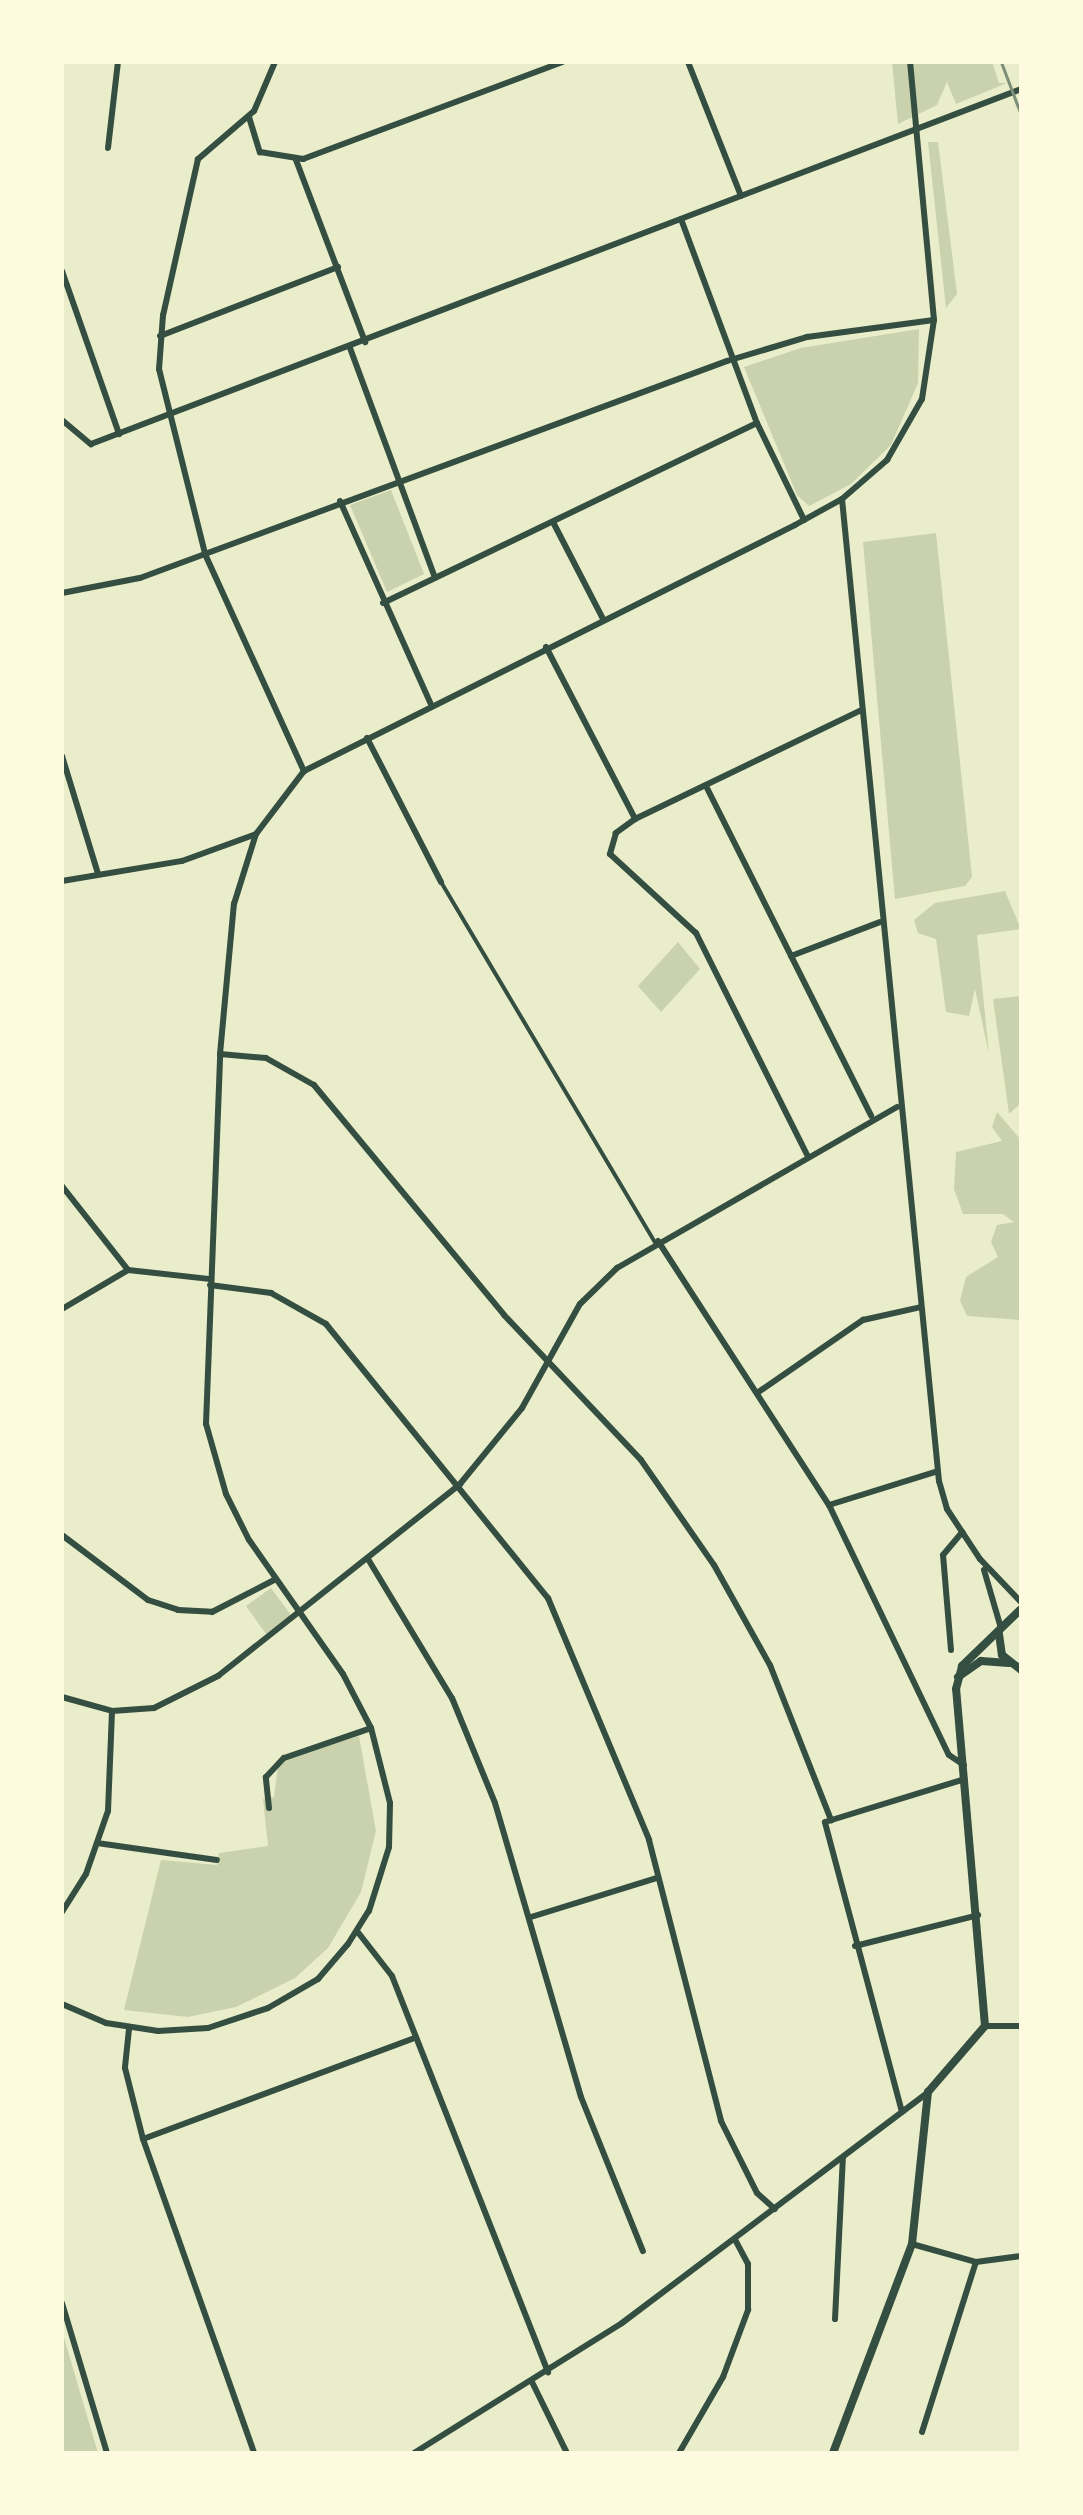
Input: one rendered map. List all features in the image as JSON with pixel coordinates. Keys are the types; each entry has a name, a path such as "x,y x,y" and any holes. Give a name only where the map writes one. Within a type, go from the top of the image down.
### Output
{"main road":[{"path":"833,2453 912,2244 928,2092 985,2026 958,1677 1021,1609"},
{"path":"1000,1630 1016,1668"},
{"path":"958,1677 981,1661 1016,1668"}],"street":[{"path":"108,148 118,62"},
{"path":"275,62 249,117 198,159 160,336 166,417 205,554 304,771"},
{"path":"249,117 260,152 296,160 562,62"},
{"path":"688,62 741,196"},
{"path":"62,2004 129,2029 208,2028 253,2015 318,1979 357,1931 378,1888 391,1827 371,1728 226,1494 210,1443 204,1397 220,1054 234,904 256,834 304,771 431,704 842,499 904,438 931,364 934,320 910,62"},
{"path":"62,420 91,444 350,348 1021,89"},
{"path":"296,160 365,342"},
{"path":"681,219 757,423 804,520"},
{"path":"160,336 338,267"},
{"path":"64,271 119,434"},
{"path":"62,593 140,578 400,478 733,359 807,337 934,320"},
{"path":"350,348 435,578"},
{"path":"383,603 757,423"},
{"path":"842,499 897,1107 938,1471 947,1509 980,1559 1021,1602"},
{"path":"340,501 383,603 431,704"},
{"path":"553,522 603,619"},
{"path":"546,647 635,819"},
{"path":"807,1155 696,933 610,854 616,833 635,819 861,710"},
{"path":"367,738 441,882 657,1242 829,1505 949,1755 964,1765"},
{"path":"62,756 98,874"},
{"path":"706,786 871,1116"},
{"path":"62,881 182,861 256,834"},
{"path":"791,956 880,922"},
{"path":"220,1054 266,1058 314,1085 504,1315 548,1357 641,1460 714,1565 780,1684 828,1821 855,1946 902,2112"},
{"path":"62,1697 112,1711 154,1708 190,1693 302,1614 460,1484 522,1408 548,1357 596,1286 657,1242 871,1116 897,1107"},
{"path":"62,1186 128,1270"},
{"path":"62,1309 128,1270 271,1293 326,1324 460,1484 548,1598 630,1785 721,2121 757,2193 775,2209"},
{"path":"757,1393 863,1320 921,1307"},
{"path":"829,1505 938,1471"},
{"path":"951,1650 943,1555 962,1532"},
{"path":"62,1535 148,1600 178,1610 212,1612 276,1579"},
{"path":"368,1559 452,1698 531,1917 589,2122 643,2251"},
{"path":"980,1559 1000,1605 1000,1630"},
{"path":"62,1912 97,1843 108,1811 112,1711"},
{"path":"269,1808 266,1777 284,1758 371,1728"},
{"path":"828,1821 965,1779"},
{"path":"97,1843 217,1860"},
{"path":"531,1917 657,1878"},
{"path":"855,1946 978,1915"},
{"path":"357,1931 392,1976 548,2372"},
{"path":"985,2026 1021,2026"},
{"path":"129,2029 125,2068 143,2139 254,2453"},
{"path":"143,2139 414,2038"},
{"path":"414,2453 548,2372 735,2240 928,2092"},
{"path":"835,2319 843,2158"},
{"path":"679,2453 723,2377 748,2310 748,2264 735,2240"},
{"path":"912,2244 976,2262 1021,2256"},
{"path":"922,2432 976,2262"},
{"path":"62,2303 107,2453"},
{"path":"532,2382 567,2453"}],"green space":[{"path":"892,62 992,62 999,83 1007,83 956,104 947,82 937,105 898,124"},
{"path":"928,142 938,142 957,294 946,308"},
{"path":"919,329 918,383 891,445 851,484 809,506 797,495 744,367 801,348"},
{"path":"391,490 424,574 387,592 350,505"},
{"path":"936,533 972,877 965,886 895,899 863,542"},
{"path":"1005,891 1021,929 977,935 989,1054 975,989 969,1016 946,1012 936,939 918,933 914,920 935,903"},
{"path":"678,942 700,969 661,1012 638,986"},
{"path":"1021,996 1021,1103 1009,1114 993,999"},
{"path":"997,1112 1021,1140 1021,1320 967,1316 960,1301 966,1277 998,1257 991,1242 997,1225 1014,1222 1003,1214 963,1214 954,1189 956,1152 1002,1141 992,1127"},
{"path":"271,1588 291,1615 266,1634 246,1606"},
{"path":"359,1736 376,1831 361,1892 328,1948 295,1978 236,2007 188,2017 124,2010 161,1860 217,1865 219,1853 268,1846 263,1799 274,1797 278,1767 286,1758"},
{"path":"62,2331 98,2453 62,2453"}],"railway":[{"path":"1001,62 1021,115"}]}
